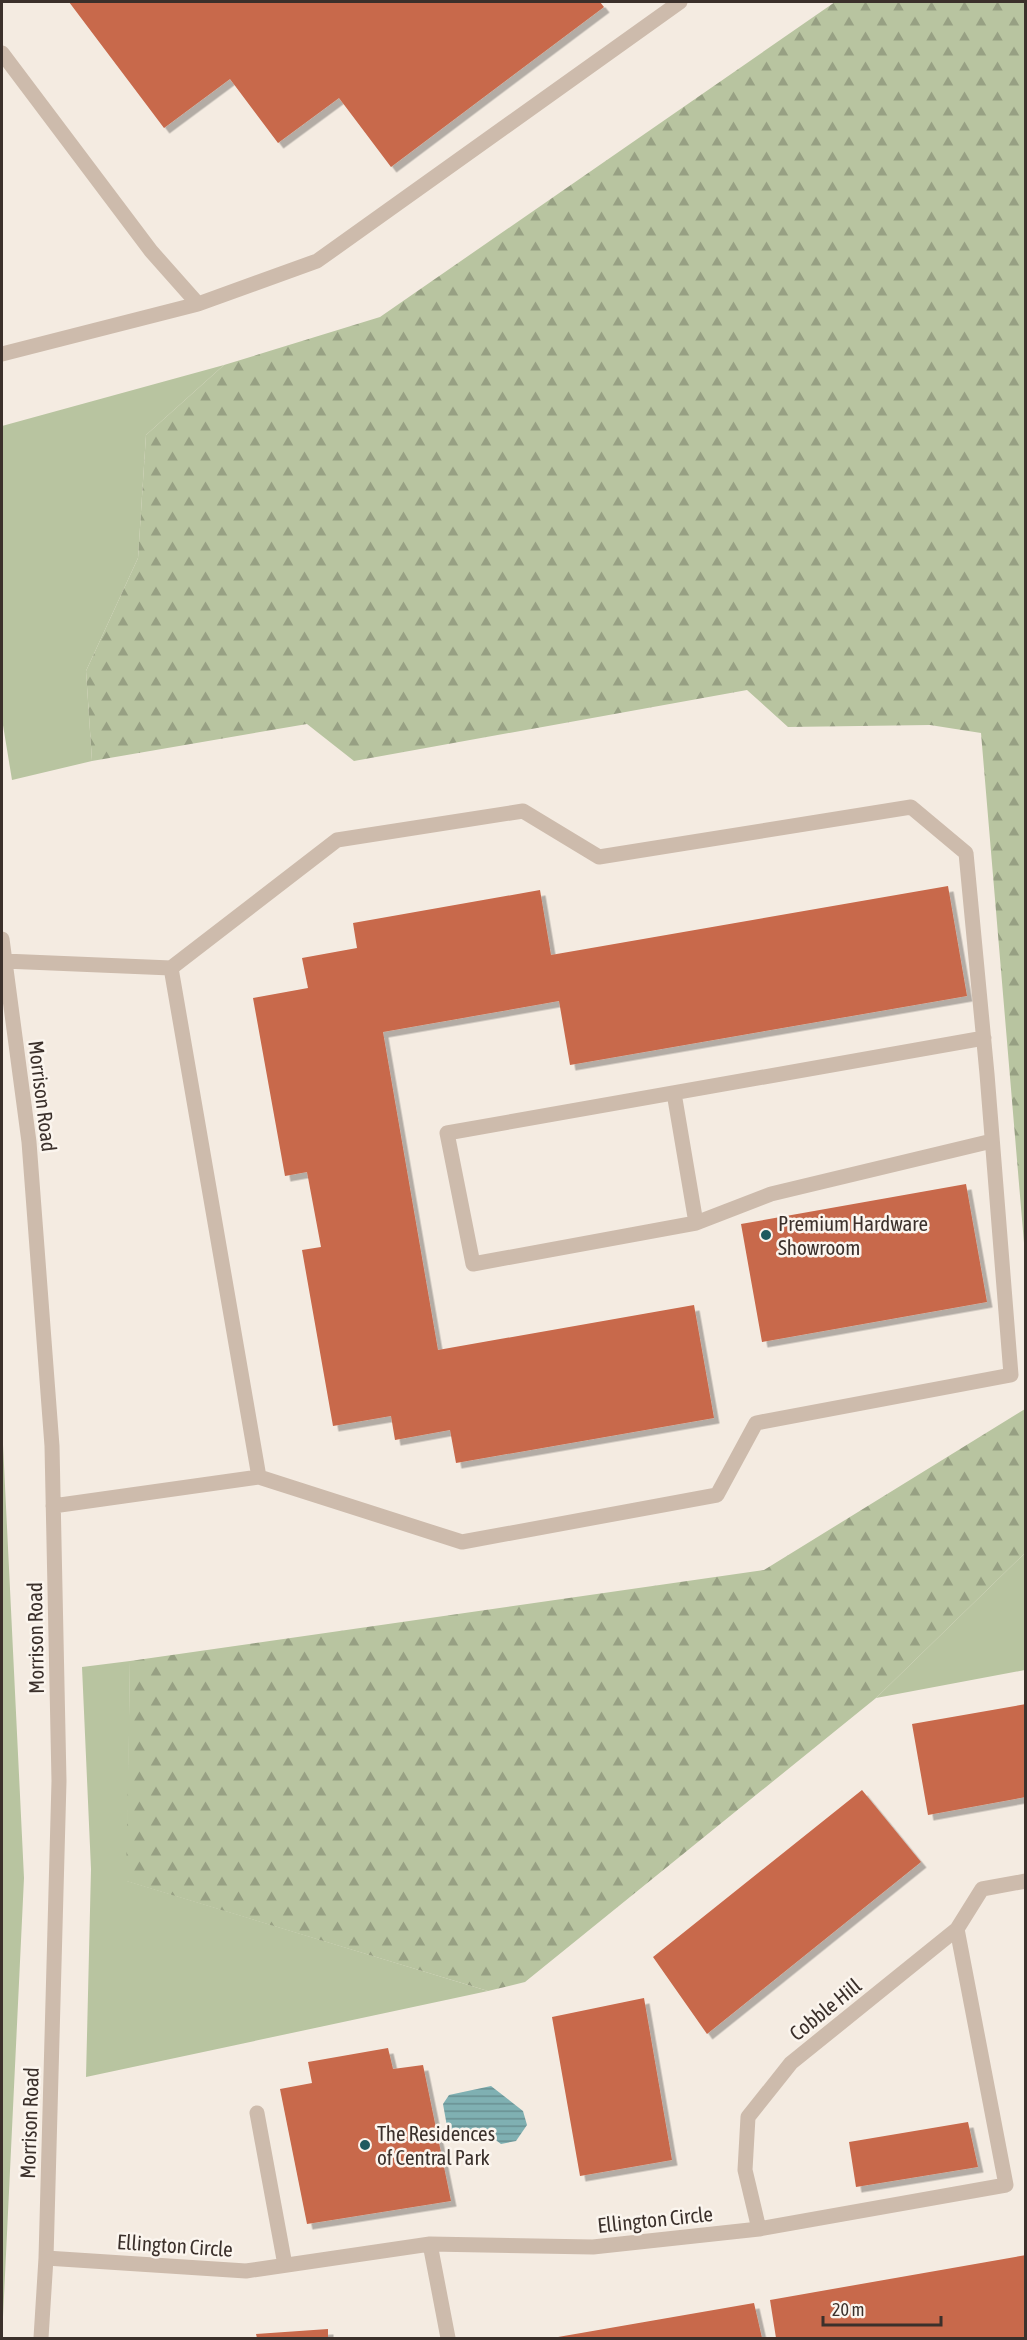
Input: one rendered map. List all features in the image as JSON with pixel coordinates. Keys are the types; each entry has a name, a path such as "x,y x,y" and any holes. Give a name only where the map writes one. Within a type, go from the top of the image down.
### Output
{"street":[{"path":"2,354 198,304 317,261 680,2"},
{"path":"2,53 151,251 198,304"},
{"path":"4,961 171,968 337,840 523,811 599,857 911,807 966,853 984,1038 1011,1375 756,1423 717,1495 462,1542 259,1477 53,1506"},
{"name":"Morrison Road","path":"2,939 29,1142 52,1446 59,1781 46,2258 41,2338"},
{"path":"171,968 259,1477"},
{"path":"984,1038 447,1133 473,1264 696,1223 771,1194 992,1141"},
{"path":"674,1093 696,1223"},
{"name":"Cobble Hill","path":"759,2229 745,2170 748,2117 791,2063 957,1929 982,1889 1026,1881"},
{"name":"Ellington Circle","path":"46,2258 246,2271 430,2244 593,2247 759,2229 1006,2185 957,1929"},
{"path":"257,2113 285,2265"},
{"path":"430,2244 448,2338"}],"green space":[{"path":"835,2 1025,2 1025,1255 981,733 930,725 788,727 747,690 354,761 307,724 92,761 86,671 138,558 146,435 224,365 380,317"},
{"path":"224,365 146,435 138,558 86,671 92,761 12,780 2,719 2,426"},
{"path":"1025,1409 1025,1553 876,1698 525,1982 488,1991 126,1881 130,1661 764,1570"},
{"path":"2,1424 24,1878 2,2338"},
{"path":"1025,1553 1025,1670 876,1698"},
{"path":"130,1661 127,1881 488,1991 86,2077 91,1869 82,1667"}],"water":[{"path":"491,2086 523,2111 527,2125 516,2141 501,2144 485,2132 460,2137 448,2132 443,2104 449,2095"}],"building":[{"path":"69,2 600,2 604,7 391,167 339,98 278,143 230,79 164,128"},
{"path":"948,886 967,996 570,1065 559,1001 383,1032 438,1350 694,1305 714,1418 456,1463 450,1430 395,1440 391,1416 333,1426 302,1250 321,1247 307,1172 285,1176 253,998 308,988 302,958 357,948 353,923 540,890 551,955"},
{"path":"966,1184 987,1302 762,1342 741,1224"},
{"path":"1026,1704 1026,1797 928,1815 912,1724"},
{"path":"862,1790 921,1862 707,2034 653,1957"},
{"path":"644,1998 672,2160 580,2176 552,2017"},
{"name":"The Residences of Central Park","path":"388,2048 393,2069 423,2065 451,2201 307,2224 280,2089 312,2083 308,2062"},
{"path":"968,2122 978,2167 856,2187 849,2142"},
{"path":"1026,2255 1026,2338 776,2338 770,2300"},
{"path":"754,2303 762,2338 558,2338 558,2337"},
{"path":"328,2329 328,2338 257,2338 256,2334"}],"place":[{"name":"Premium Hardware Showroom","path":"766,1235"},
{"name":"The Residences of Central Park","path":"365,2145"}]}
